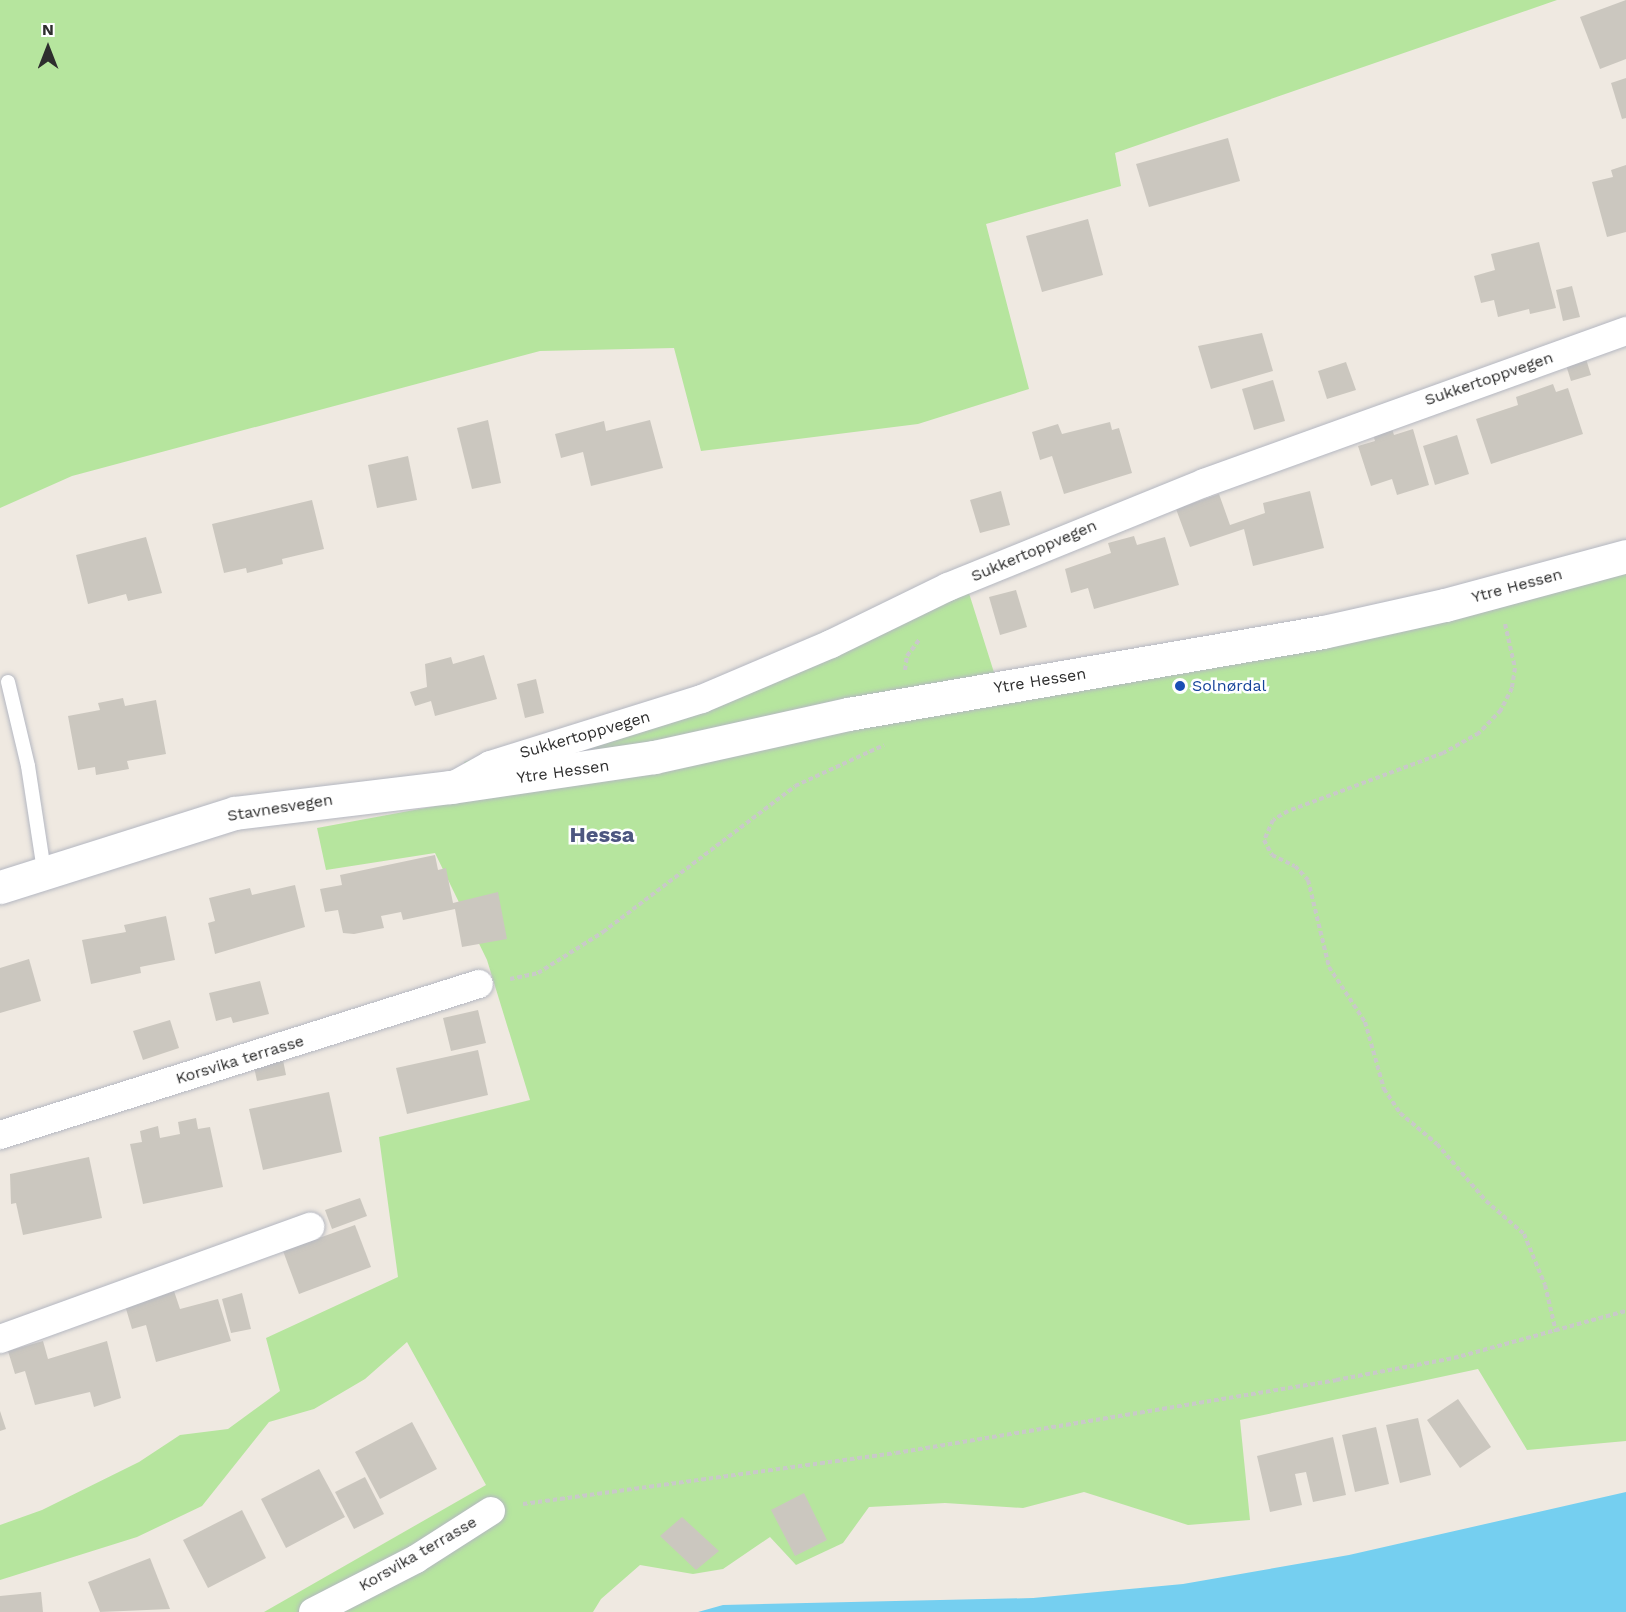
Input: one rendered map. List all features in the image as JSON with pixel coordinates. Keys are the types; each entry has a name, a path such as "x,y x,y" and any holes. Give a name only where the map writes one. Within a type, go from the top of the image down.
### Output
{"street":[{"name":"Sukkertoppvegen","path":"451,788 489,765 702,699 831,644 948,586 1204,483 1626,331"},
{"name":"Ytre Hessen","path":"451,788 654,757 909,702 1224,651 1498,591 1626,556"},
{"name":"Stavnesvegen","path":"0,887 235,813 451,788"},
{"name":"Korsvika terrasse","path":"0,1135 479,984"},
{"path":"0,1339 309,1227"},
{"name":"Korsvika terrasse","path":"313,1612 416,1559 491,1512"}],"lane":[{"path":"8,682 28,766 44,872"}],"path":[{"path":"1498,591 1515,668 1512,688 1501,710 1479,733 1443,753 1288,812 1273,820 1264,840 1272,855 1295,866 1308,880 1322,948 1329,967 1365,1022 1384,1089 1400,1113 1437,1144 1486,1201 1524,1234 1545,1285 1556,1332"},
{"path":"909,702 907,656 923,637"},
{"path":"479,984 538,973 561,960 795,786 887,744"},
{"path":"491,1512 562,1497 896,1453 1336,1380 1455,1358 1626,1311"}],"green space":[{"path":"0,0 1557,0 1115,153 1121,186 986,224 1029,389 918,424 701,451 674,348 540,351 72,476 0,508"},
{"path":"1626,568 1626,1441 1527,1450 1478,1369 1240,1420 1250,1520 1188,1525 1084,1492 1023,1508 945,1503 869,1507 843,1543 796,1565 770,1537 723,1569 693,1574 640,1565 601,1599 593,1612 264,1612 486,1485 407,1342 365,1379 314,1409 269,1422 202,1506 137,1537 0,1580 0,1525 42,1510 139,1462 180,1435 228,1429 280,1391 266,1338 398,1277 379,1137 530,1100 487,960 435,853 326,870 317,828 479,798 464,762 705,684 962,571 1003,701"}],"water":[{"path":"1626,1492 1626,1612 698,1612 723,1605 1033,1598 1183,1584 1349,1555"}],"building":[{"path":"1626,0 1626,59 1600,69 1580,17"},
{"path":"1626,78 1626,118 1622,119 1611,83"},
{"path":"1228,138 1240,181 1149,207 1136,164"},
{"path":"1626,165 1626,232 1607,237 1592,182 1613,177 1611,170"},
{"path":"1088,219 1103,275 1042,292 1026,236"},
{"path":"1539,242 1556,308 1530,314 1529,309 1498,317 1494,300 1481,303 1474,276 1495,270 1491,254"},
{"path":"1572,286 1580,317 1563,321 1556,290"},
{"path":"1262,333 1273,371 1211,389 1198,346"},
{"path":"1586,359 1591,375 1571,381 1566,365"},
{"path":"1346,362 1356,390 1327,399 1318,371"},
{"path":"1273,380 1285,421 1254,430 1242,389"},
{"path":"1553,384 1556,392 1568,388 1583,434 1491,464 1476,419 1518,405 1516,397"},
{"path":"488,420 501,483 472,489 457,428"},
{"path":"650,420 663,468 591,486 583,452 561,458 555,434 604,421 606,431"},
{"path":"1110,422 1112,430 1119,428 1132,473 1064,494 1052,456 1040,460 1032,432 1058,424 1062,434"},
{"path":"1392,429 1394,435 1413,429 1429,485 1397,495 1392,479 1371,486 1358,446 1375,441 1373,435"},
{"path":"1457,435 1469,474 1435,485 1423,446"},
{"path":"408,456 417,500 377,508 368,465"},
{"path":"1001,491 1010,525 980,533 970,500"},
{"path":"1310,491 1324,548 1253,566 1244,529 1190,547 1176,509 1219,494 1230,525 1265,513 1263,503"},
{"path":"312,500 324,549 282,559 283,564 247,573 246,568 224,573 212,524"},
{"path":"1134,536 1137,545 1165,537 1179,585 1094,609 1088,588 1071,593 1065,569 1111,553 1108,543"},
{"path":"146,537 162,593 128,601 126,594 88,604 76,555"},
{"path":"1016,590 1027,627 1000,635 989,597"},
{"path":"484,655 497,699 435,716 431,701 415,706 410,692 427,687 425,664 451,657 453,664"},
{"path":"536,679 544,713 525,718 517,684"},
{"path":"123,698 125,706 156,700 166,754 127,761 129,769 96,775 95,767 78,770 68,716 100,710 98,703"},
{"path":"435,855 438,870 446,868 453,903 498,892 507,939 462,947 455,909 403,920 401,912 381,916 384,928 354,934 343,933 338,910 325,912 320,889 342,885 340,875"},
{"path":"295,885 305,927 215,954 208,923 215,921 209,898 250,888 252,895"},
{"path":"166,916 175,960 140,967 141,973 91,984 82,940 126,932 124,925"},
{"path":"29,959 41,1001 0,1013 0,968"},
{"path":"260,981 269,1014 233,1023 231,1017 216,1021 209,993"},
{"path":"478,1010 486,1043 451,1051 443,1018"},
{"path":"170,1020 179,1048 143,1060 133,1031"},
{"path":"478,1050 488,1095 407,1114 396,1068"},
{"path":"283,1060 286,1075 257,1081 254,1067"},
{"path":"329,1092 342,1152 263,1170 249,1109"},
{"path":"196,1118 198,1129 210,1127 223,1187 143,1204 130,1144 142,1142 140,1131 158,1126 160,1138 180,1134 178,1122"},
{"path":"89,1157 102,1218 23,1235 16,1203 11,1204 10,1174"},
{"path":"360,1198 367,1216 332,1229 325,1210"},
{"path":"355,1225 371,1267 299,1294 283,1251"},
{"path":"173,1288 180,1309 218,1299 231,1341 156,1362 146,1325 132,1329 124,1302"},
{"path":"242,1293 251,1329 231,1333 222,1299"},
{"path":"43,1341 48,1359 107,1341 121,1398 94,1407 90,1392 35,1405 25,1371 15,1374 8,1351"},
{"path":"1458,1399 1491,1447 1460,1468 1427,1420"},
{"path":"0,1411 6,1429 0,1431"},
{"path":"1418,1418 1431,1475 1400,1483 1386,1425"},
{"path":"412,1422 437,1469 380,1499 355,1452"},
{"path":"1376,1427 1389,1484 1355,1492 1342,1435"},
{"path":"1333,1437 1346,1495 1313,1502 1306,1472 1295,1474 1302,1505 1270,1512 1257,1456"},
{"path":"319,1469 345,1517 286,1548 261,1499"},
{"path":"365,1477 384,1514 354,1529 335,1492"},
{"path":"804,1493 827,1540 795,1556 771,1510"},
{"path":"242,1510 266,1558 208,1588 183,1540"},
{"path":"682,1517 719,1551 696,1570 660,1536"},
{"path":"150,1558 170,1609 100,1612 88,1582"},
{"path":"41,1592 43,1612 0,1612 0,1596"}],"place":[{"name":"Solnørdal","path":"1180,686"}],"district":[{"name":"Hessa","path":"602,835"}]}
